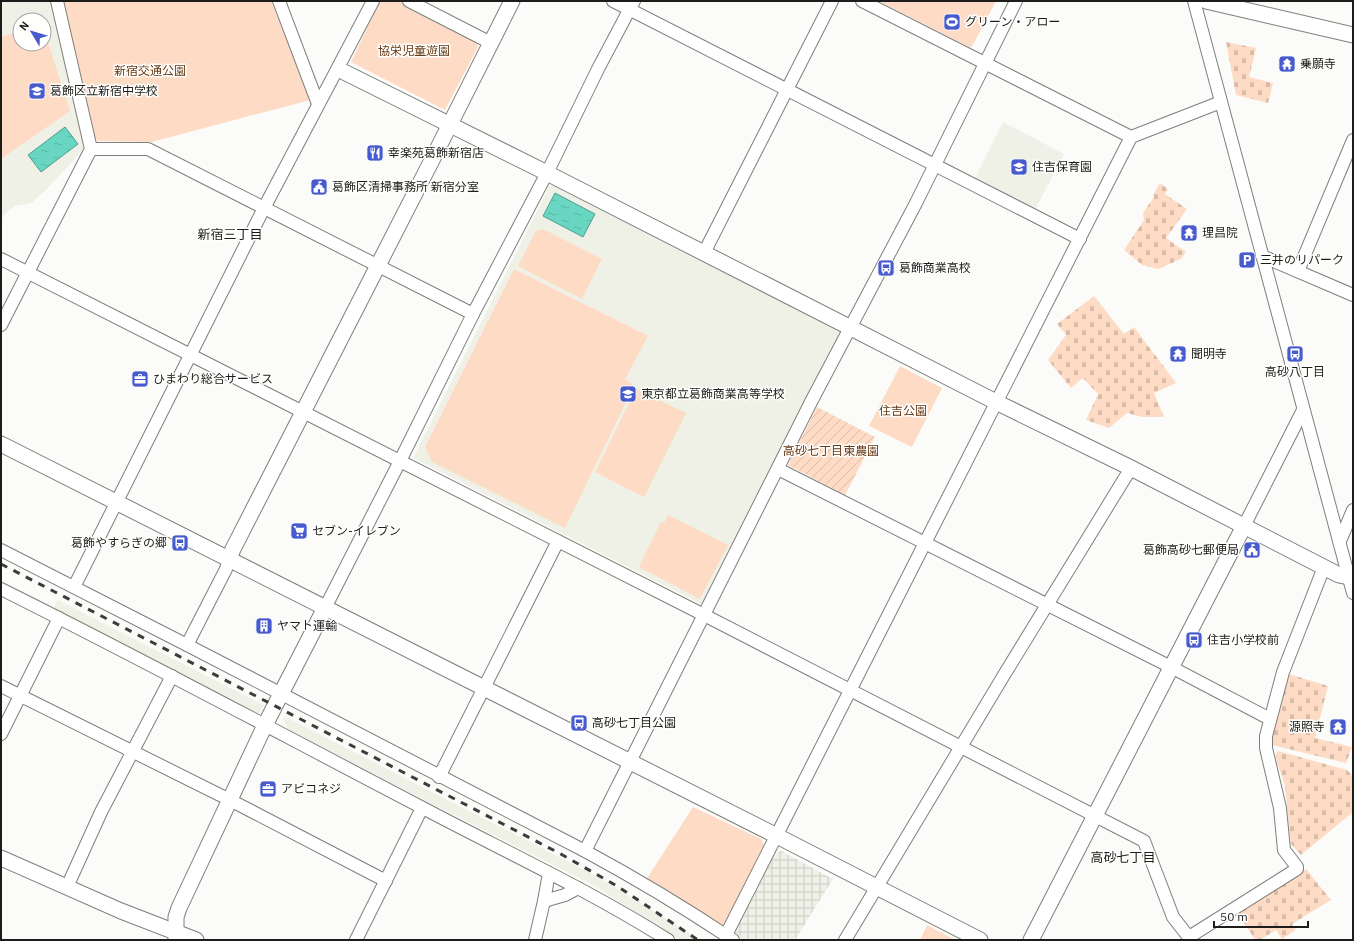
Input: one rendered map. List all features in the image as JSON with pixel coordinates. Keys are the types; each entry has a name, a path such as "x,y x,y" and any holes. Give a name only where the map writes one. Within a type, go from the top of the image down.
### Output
{"street":[{"path":"1,325 91,149 57,1"},
{"path":"279,1 318,104"},
{"path":"74,587 264,208 318,104 341,70 373,1"},
{"path":"409,1 492,42"},
{"path":"188,645 226,569 233,549 512,1"},
{"path":"613,1 632,5 788,90 1080,239"},
{"path":"704,253 832,1"},
{"path":"862,1 1131,137"},
{"path":"585,851 778,469 935,164 1016,1"},
{"path":"1194,1 1303,410 1351,577 1353,592"},
{"path":"1206,1 1353,35"},
{"path":"176,936 176,917 179,908 265,725 400,461 473,314 547,173 599,67 632,5"},
{"path":"341,70 851,327 996,402 1131,468 1324,567 1340,575 1351,577"},
{"path":"1,550 188,645 439,777 585,851 631,876 679,905 729,938 776,836 1131,137 1221,102"},
{"path":"1298,271 1353,140"},
{"path":"91,149 148,149 473,314"},
{"path":"1262,256 1353,295"},
{"path":"1,259 850,689 1144,841 1173,917 1190,939 1297,869 1284,850 1280,808 1266,748 1266,736 1283,672 1324,567"},
{"path":"1031,940 1303,410"},
{"path":"1,444 980,940"},
{"path":"845,940 961,746 1131,468"},
{"path":"778,469 1171,667 1270,719"},
{"path":"1340,541 1353,510"},
{"path":"439,777 558,541"},
{"path":"1,589 172,676 422,808 578,888 668,940"},
{"path":"1,734 59,618"},
{"path":"67,887 101,812 172,676"},
{"path":"1,686 230,800 386,881"},
{"path":"356,940 422,808"},
{"path":"1,858 176,936 196,940"},
{"path":"535,940 549,873"},
{"path":"544,901 565,895 578,888"}],"shaded area":[{"name":"葛飾区立新宿中学校","path":"1,1 52,1 84,146 81,152 46,190 31,203 15,206 1,217"},
{"name":"住吉保育園","path":"1003,122 1064,154 1035,210 974,180"},
{"name":"東京都立葛飾商業高等学校","path":"553,185 844,331 703,605 413,458 549,187"},
{"path":"58,600 264,705 258,715 53,609"},
{"path":"284,716 598,877 701,940 679,940 593,885 289,732 283,719"},
{"path":"781,851 833,879 795,940 744,940 737,935 736,930 775,854"}],"green space":[{"name":"新宿交通公園","path":"62,1 271,1 310,100 152,142 99,141 93,138"},
{"name":"協栄児童遊園","path":"380,1 401,1 476,41 478,47 445,110 351,62"},
{"name":"グリーン・アロー","path":"884,1 996,1 975,41 971,47 969,47 882,3"},
{"path":"12,34 12,52 51,52 70,111 1,159 1,37"},
{"path":"1226,42 1256,48 1249,77 1273,83 1268,103 1236,95"},
{"path":"1160,183 1168,189 1165,194 1187,209 1166,238 1186,252 1181,259 1158,269 1142,265 1124,250 1144,220 1143,213 1154,197 1153,195"},
{"path":"543,229 602,259 582,299 518,266 536,231"},
{"path":"514,269 648,336 625,379 634,386 565,528 432,462 425,447"},
{"path":"1094,296 1124,334 1134,327 1176,383 1154,393 1164,417 1142,417 1127,413 1109,428 1086,420 1098,394 1083,378 1071,388 1048,360 1066,335 1057,324"},
{"name":"住吉公園","path":"900,366 942,388 912,447 869,426"},
{"path":"636,389 686,413 644,497 595,472"},
{"name":"高砂七丁目東農園","path":"817,407 875,437 845,495 788,465"},
{"path":"668,515 728,545 700,599 639,567 661,522 664,523"},
{"path":"1289,674 1328,686 1315,738 1352,747 1346,763 1272,745 1276,718"},
{"path":"1278,751 1347,770 1353,776 1353,812 1301,855 1291,844 1285,786 1275,756"},
{"path":"693,807 761,839 765,847 725,924 721,925 646,880"},
{"path":"1306,869 1331,900 1292,924 1296,930 1282,939 1276,930 1260,940 1255,940 1238,913"},
{"path":"927,925 955,940 920,940"}],"water":[{"path":"65,127 78,144 41,172 28,155"},
{"path":"555,193 595,214 583,237 543,216"}],"railway":[{"path":"1,564 559,853 617,886 698,940"}],"place":[{"name":"グリーン・アロー","path":"952,22"},
{"name":"乗願寺","path":"1287,64"},
{"name":"葛飾区立新宿中学校","path":"37,91"},
{"name":"幸楽苑葛飾新宿店","path":"375,153"},
{"name":"住吉保育園","path":"1019,167"},
{"name":"葛飾区清掃事務所 新宿分室","path":"319,187"},
{"name":"理昌院","path":"1189,233"},
{"name":"三井のリパーク","path":"1247,260"},
{"name":"葛飾商業高校","path":"886,268"},
{"name":"聞明寺","path":"1178,354"},
{"name":"高砂八丁目","path":"1295,354"},
{"name":"ひまわり総合サービス","path":"140,379"},
{"name":"東京都立葛飾商業高等学校","path":"628,394"},
{"name":"セブン-イレブン","path":"299,531"},
{"name":"葛飾やすらぎの郷","path":"180,543"},
{"name":"葛飾高砂七郵便局","path":"1252,550"},
{"name":"ヤマト運輸","path":"264,626"},
{"name":"住吉小学校前","path":"1194,640"},
{"name":"高砂七丁目公園","path":"579,723"},
{"name":"源照寺","path":"1338,727"},
{"name":"アビコネジ","path":"268,789"}],"district":[{"name":"新宿三丁目","path":"230,234"},
{"name":"高砂七丁目","path":"1123,857"}]}
